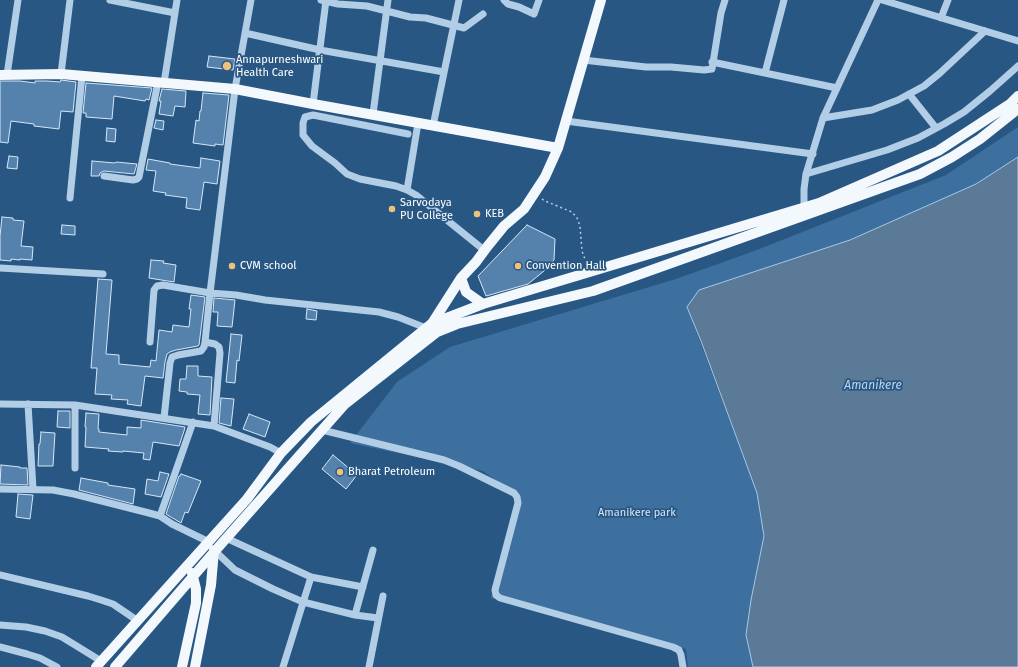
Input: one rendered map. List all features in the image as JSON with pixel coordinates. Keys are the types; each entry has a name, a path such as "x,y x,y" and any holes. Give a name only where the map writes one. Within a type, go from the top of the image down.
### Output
{"main road":[{"path":"115,667 226,538 345,404 429,330 460,278 476,262 504,226 524,208 545,177 558,148 601,0"},
{"path":"4,75 60,74 235,89 558,148"},
{"path":"429,330 436,332 457,324 593,290 805,211 819,203 938,151 1010,104 1018,96"},
{"path":"98,664 247,499 281,453 311,422 429,330 483,304 589,272 805,211 913,176 952,157 980,139 1018,109"},
{"path":"460,278 466,292 483,304"},
{"path":"196,667 211,585 215,551 209,542"},
{"path":"182,667 196,603 194,576 188,564"}],"street":[{"path":"4,75 18,0"},
{"path":"60,74 70,0"},
{"path":"112,0 175,13"},
{"path":"104,176 137,180 139,176 161,82 177,0"},
{"path":"164,418 170,363 172,357 201,351 204,347 235,89 250,0"},
{"path":"313,104 320,50 324,0 367,6 410,17 426,18 454,24 464,28 483,14"},
{"path":"373,114 388,0"},
{"path":"433,126 459,0"},
{"path":"504,0 508,4 534,14 538,0"},
{"path":"583,60 646,67 671,67 704,70 712,69 721,13 725,0"},
{"path":"764,73 784,0"},
{"path":"805,211 804,189 806,174 823,118 878,0"},
{"path":"882,0 1018,41"},
{"path":"941,18 948,0"},
{"path":"823,118 872,110 898,100 924,86 985,31"},
{"path":"245,32 320,50 444,72"},
{"path":"712,62 837,88"},
{"path":"806,174 887,150 918,138 964,112 1018,66"},
{"path":"70,198 82,76"},
{"path":"908,94 936,128"},
{"path":"408,134 313,115 305,117 303,123 303,135 312,146 347,174 360,179 396,186 407,190 416,195 484,250"},
{"path":"566,121 812,154"},
{"path":"407,190 418,123"},
{"path":"0,268 103,274"},
{"path":"150,342 154,290 157,286 163,285 265,300 379,312 398,317 429,330"},
{"path":"205,342 215,344 219,347 220,353 214,426"},
{"path":"0,404 75,405 193,422 214,426 270,447 281,453"},
{"path":"28,404 33,489"},
{"path":"75,405 75,468"},
{"path":"160,516 193,422"},
{"path":"322,430 444,460 514,493 518,497 518,503 495,590 496,595 500,598 673,647 679,650 683,667"},
{"path":"0,489 53,490 149,512 160,516 172,524 209,542"},
{"path":"226,538 311,577 363,587"},
{"path":"355,615 373,550"},
{"path":"215,551 235,570 303,602 355,615 378,618"},
{"path":"0,575 101,600 113,604 138,620"},
{"path":"283,667 311,577"},
{"path":"369,667 383,596"},
{"path":"0,625 26,627 45,631 62,637 98,664"},
{"path":"0,647 40,658 57,667"}],"path":[{"path":"534,193 545,201 572,212 577,218 580,226 582,251 589,272"}],"green space":[{"name":"Amanikere park","path":"1018,127 1018,157 976,184 850,240 687,307 757,493 764,536 751,600 746,635 753,667 688,667 686,649 491,598 518,496 483,471 350,443 397,382 450,347 676,279 757,250 946,175"}],"water":[{"name":"Amanikere","path":"1018,157 1018,667 753,667 746,635 751,600 764,536 757,493 687,307 699,290 850,240 976,184"}],"building":[{"path":"209,56 235,59 233,70 207,67"},
{"path":"61,80 76,82 73,112 61,111 59,129 11,121 8,143 0,142 0,81 35,83 35,81 60,82"},
{"path":"86,83 152,88 149,100 146,99 145,101 114,96 112,119 86,117 86,113 83,113"},
{"path":"162,89 186,91 185,107 175,106 173,116 159,114 161,101 159,101"},
{"path":"203,93 229,95 223,145 215,144 215,146 193,143 196,120 199,121 201,111"},
{"path":"156,120 164,121 163,130 154,128"},
{"path":"107,128 116,129 115,142 106,141"},
{"path":"9,156 18,157 17,169 7,168"},
{"path":"201,158 220,161 217,184 204,182 200,210 186,208 187,198 165,195 166,193 153,191 156,171 146,170 148,159 200,168"},
{"path":"92,161 137,164 134,174 104,171 100,173 99,176 91,176"},
{"path":"2,217 24,221 21,246 33,247 32,260 0,260"},
{"path":"62,225 75,226 75,235 61,234"},
{"name":"Convention Hall","path":"527,225 555,239 554,260 544,271 528,284 486,296 478,276"},
{"path":"151,260 164,261 163,263 176,265 174,282 149,278"},
{"path":"98,279 112,280 106,354 119,355 119,364 150,367 151,360 156,361 159,330 172,332 173,325 189,327 191,295 205,297 199,345 176,350 167,354 163,378 145,376 141,406 127,404 128,400 111,399 112,395 95,394 97,368 91,368"},
{"path":"214,298 235,300 232,327 217,326 218,312 213,312"},
{"path":"307,309 317,311 316,320 306,319"},
{"path":"231,334 242,335 239,361 237,360 235,383 226,382"},
{"path":"187,366 198,366 198,376 212,377 210,415 198,414 200,395 187,394 187,392 179,391 180,379 186,379"},
{"path":"221,398 234,399 231,426 219,423"},
{"path":"58,411 70,411 70,428 57,427"},
{"path":"86,413 99,414 99,432 127,435 127,427 141,428 141,420 185,427 179,446 153,442 150,460 143,459 144,453 108,451 109,449 85,447"},
{"path":"249,414 270,422 265,437 243,429"},
{"path":"41,432 55,433 53,466 38,466"},
{"path":"333,455 357,475 346,489 322,469"},
{"path":"1,465 27,468 28,485 0,484"},
{"path":"160,472 169,474 161,497 145,494 147,479 158,481"},
{"path":"181,474 201,481 188,513 185,512 181,523 166,514"},
{"path":"81,478 108,483 108,485 135,489 133,504 79,490"},
{"path":"18,494 33,495 30,519 16,517"}],"place":[{"name":"Annapurneshwari Health Care","path":"227,66"},
{"name":"Sarvodaya PU College","path":"392,209"},
{"name":"KEB","path":"477,214"},
{"name":"CVM school","path":"232,266"},
{"name":"Convention Hall","path":"518,266"},
{"name":"Bharat Petroleum","path":"340,472"}]}
